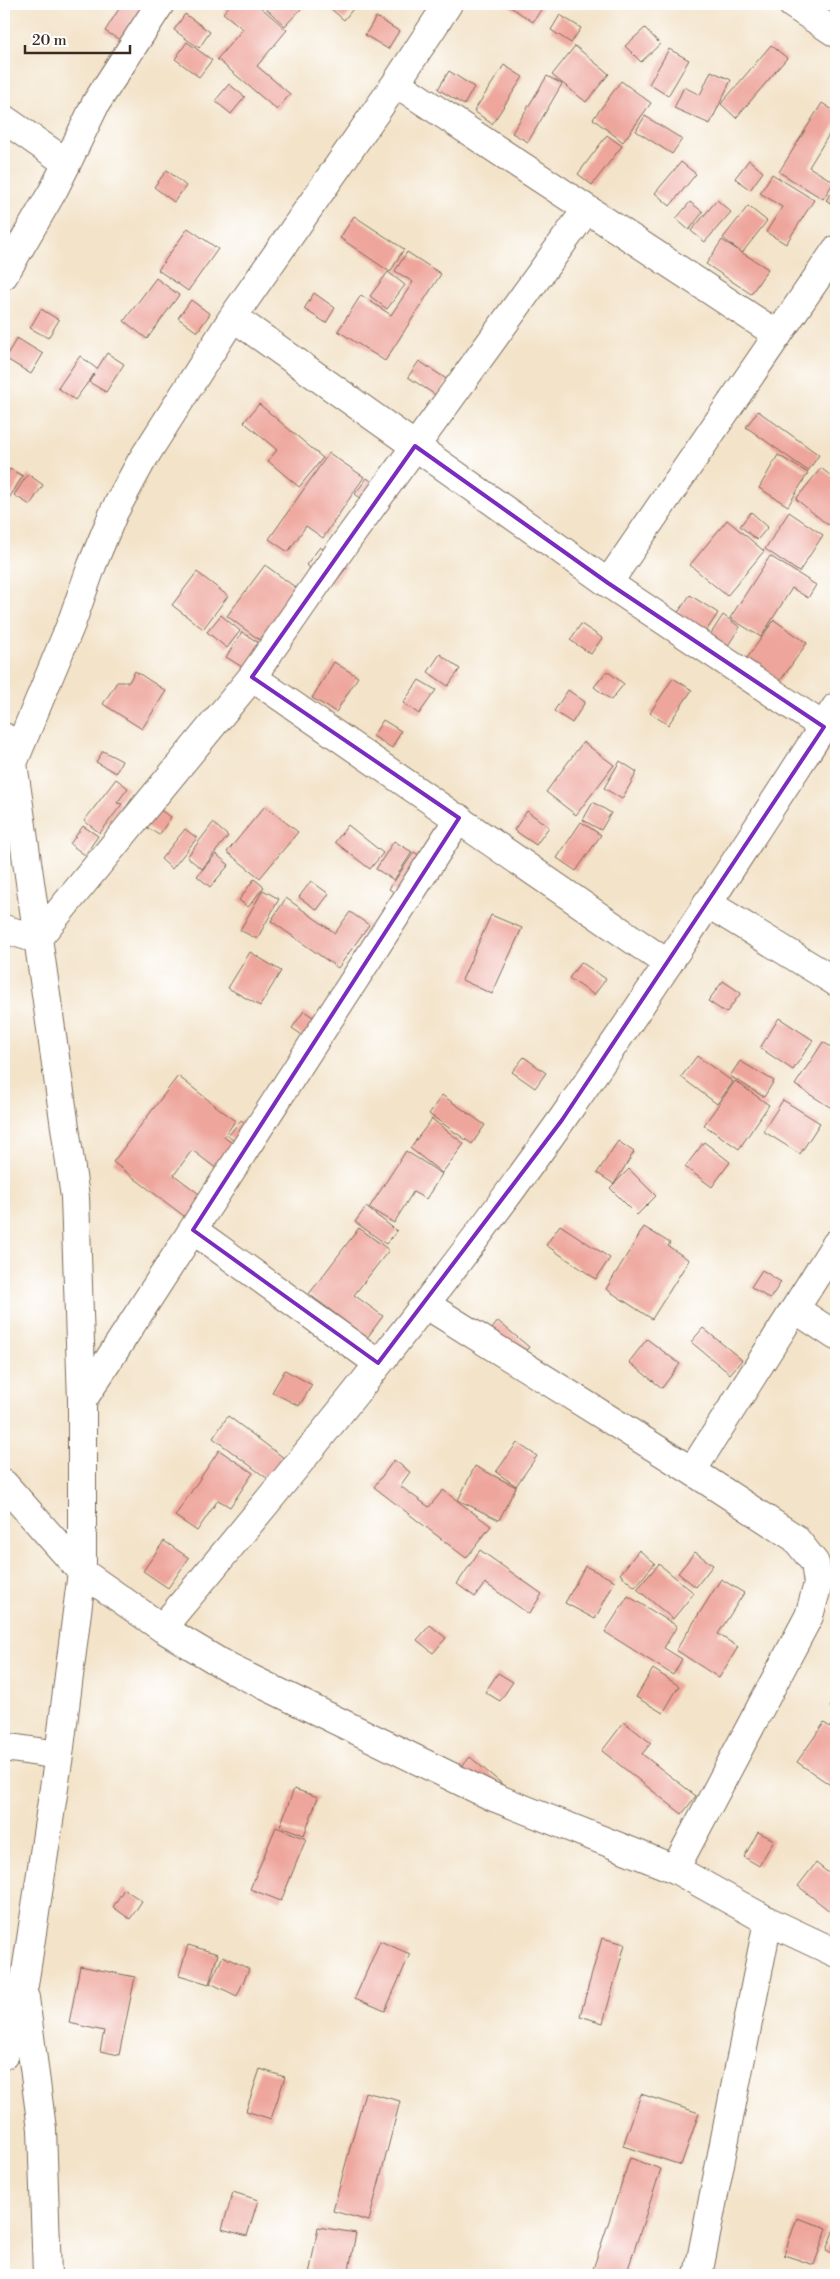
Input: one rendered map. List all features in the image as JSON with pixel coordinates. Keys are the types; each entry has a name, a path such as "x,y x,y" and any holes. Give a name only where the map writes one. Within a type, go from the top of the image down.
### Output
{"street":[{"path":"4,275 54,189 96,103 160,4"},
{"path":"13,763 71,624 92,565 114,512 141,462 232,317 396,83 448,4"},
{"path":"792,4 836,33"},
{"path":"396,83 778,335"},
{"path":"4,119 67,162"},
{"path":"37,939 252,677 415,446 586,209"},
{"path":"608,583 836,250"},
{"path":"162,1628 295,1470 425,1304 562,1120 668,964 830,717 608,583 232,317"},
{"path":"252,677 668,964"},
{"path":"4,737 13,763 75,1197 82,1401 82,1572 59,1755 24,1985 4,2055"},
{"path":"82,1401 459,818"},
{"path":"707,904 836,982"},
{"path":"4,929 37,939"},
{"path":"193,1230 378,1363"},
{"path":"692,1471 836,1244"},
{"path":"425,1304 692,1471 795,1538 816,1563 818,1584 809,1616 675,1869"},
{"path":"795,1309 836,1336"},
{"path":"4,1484 82,1572 162,1628 229,1668 490,1796 675,1869 768,1921 836,1953"},
{"path":"4,1747 59,1755"},
{"path":"698,2275 768,1921"},
{"path":"24,1985 42,2129 47,2275"}],"highlighted area":[{"path":"415,446 608,583 824,727 562,1120 378,1363 193,1230 459,818 252,677"}],"building":[{"path":"122,4 150,4 125,43 105,31"},
{"path":"231,4 257,4 287,30 257,66 290,94 277,110 217,59 243,29 223,13"},
{"path":"261,4 295,4 301,9 285,26"},
{"path":"325,4 354,4 356,5 344,20"},
{"path":"506,4 536,4 542,8 533,22"},
{"path":"185,14 210,32 199,48 174,30"},
{"path":"560,15 581,28 571,43 551,30"},
{"path":"376,17 399,31 388,49 365,35"},
{"path":"645,28 660,44 641,62 625,46"},
{"path":"187,42 212,60 199,77 175,59"},
{"path":"771,45 787,58 736,118 721,104"},
{"path":"575,46 609,74 586,102 552,75"},
{"path":"669,49 689,60 668,96 649,84"},
{"path":"504,65 523,77 492,124 474,111"},
{"path":"449,71 474,87 464,105 438,89"},
{"path":"711,71 731,80 710,124 674,108 684,87 700,95"},
{"path":"547,76 562,84 528,142 512,133"},
{"path":"621,81 651,103 623,142 593,119"},
{"path":"229,84 245,97 231,114 215,101"},
{"path":"822,103 836,112 836,123 809,167 834,182 823,199 779,172"},
{"path":"645,116 682,139 672,154 636,131"},
{"path":"607,135 622,146 592,185 578,174"},
{"path":"749,160 763,172 750,190 735,178"},
{"path":"681,162 696,174 670,206 655,193"},
{"path":"167,170 186,186 174,202 154,187"},
{"path":"772,174 814,200 786,244 766,232 782,207 760,193"},
{"path":"836,186 836,207 826,200"},
{"path":"717,200 731,212 705,242 691,231"},
{"path":"690,202 703,212 689,230 676,219"},
{"path":"748,206 767,221 742,253 723,238"},
{"path":"354,216 404,249 390,272 340,238"},
{"path":"188,228 218,249 188,291 158,270"},
{"path":"722,240 768,269 751,294 706,264"},
{"path":"407,252 441,274 385,361 338,331 361,295 391,315 413,282 395,271"},
{"path":"388,272 405,285 387,309 370,296"},
{"path":"156,278 179,295 147,339 124,321"},
{"path":"314,293 335,308 326,323 304,309"},
{"path":"191,300 210,314 197,332 178,318"},
{"path":"41,309 59,320 48,338 30,328"},
{"path":"17,338 43,354 31,374 5,358"},
{"path":"107,353 124,364 106,392 89,382 94,374 75,400 58,388 80,356 97,369"},
{"path":"419,361 448,380 437,396 408,377"},
{"path":"259,404 323,458 299,487 268,461 277,450 244,422"},
{"path":"758,411 819,455 808,471 746,427"},
{"path":"329,453 364,477 323,538 306,526 288,552 269,539"},
{"path":"778,455 808,473 788,506 759,488"},
{"path":"821,468 836,480 836,514 828,525 796,499"},
{"path":"10,469 23,476 4,506 4,478"},
{"path":"28,474 43,485 30,505 14,495"},
{"path":"367,478 392,497 379,513 355,494"},
{"path":"751,512 768,527 757,540 740,526"},
{"path":"789,512 823,535 799,572 765,549"},
{"path":"727,520 764,551 727,596 690,565"},
{"path":"320,547 347,567 333,585 306,565"},
{"path":"770,556 816,585 808,598 792,588 761,637 730,618"},
{"path":"265,565 299,590 261,641 227,616"},
{"path":"197,572 228,596 203,629 172,605"},
{"path":"690,595 718,613 703,636 675,617"},
{"path":"221,615 240,631 227,648 207,632"},
{"path":"723,615 740,627 725,650 708,638"},
{"path":"774,620 807,643 778,684 745,661"},
{"path":"581,624 602,638 591,654 570,640"},
{"path":"242,632 262,645 247,670 226,657"},
{"path":"440,654 460,669 448,686 428,672"},
{"path":"334,662 358,677 336,712 312,698"},
{"path":"135,671 166,691 142,729 103,704 117,682 129,682"},
{"path":"607,671 624,684 611,700 594,687"},
{"path":"673,678 692,690 668,725 650,713"},
{"path":"419,680 436,690 419,714 403,703"},
{"path":"568,690 585,702 572,723 554,711"},
{"path":"383,720 401,731 392,748 373,736"},
{"path":"583,742 614,765 576,815 546,792"},
{"path":"103,751 122,761 116,773 96,762"},
{"path":"620,761 637,772 622,799 604,788"},
{"path":"116,779 128,788 117,803 122,804 100,833 84,821"},
{"path":"135,794 171,817 159,835 123,812"},
{"path":"593,802 611,813 601,830 583,820"},
{"path":"265,806 298,832 260,878 227,852"},
{"path":"527,811 549,827 536,845 514,830"},
{"path":"581,822 601,835 576,871 557,858"},
{"path":"213,823 228,836 202,869 187,857"},
{"path":"348,825 383,853 370,869 335,842"},
{"path":"83,826 98,836 85,855 70,844"},
{"path":"185,829 197,838 172,869 161,859"},
{"path":"394,841 412,852 394,880 376,869"},
{"path":"414,852 431,863 406,900 389,889"},
{"path":"216,854 229,865 210,887 197,876"},
{"path":"254,879 264,887 248,907 239,900"},
{"path":"311,881 329,894 317,910 299,897"},
{"path":"263,890 279,899 257,939 240,930"},
{"path":"286,898 335,933 350,912 369,925 338,968 271,921"},
{"path":"491,915 522,928 492,994 462,980"},
{"path":"250,952 281,971 260,1006 228,988"},
{"path":"581,962 606,979 594,995 569,978"},
{"path":"723,981 741,993 726,1013 708,1001"},
{"path":"304,1011 326,1026 315,1044 292,1028"},
{"path":"779,1018 813,1040 793,1070 760,1048"},
{"path":"823,1042 836,1050 836,1104 833,1109 795,1085"},
{"path":"697,1056 733,1082 717,1104 681,1077"},
{"path":"524,1057 546,1073 535,1088 512,1072"},
{"path":"740,1061 774,1081 764,1097 730,1076"},
{"path":"178,1076 235,1121 224,1137 244,1152 226,1176 192,1150 174,1175 210,1202 193,1223 113,1162"},
{"path":"735,1081 769,1105 739,1149 704,1125"},
{"path":"442,1095 485,1125 472,1144 429,1114"},
{"path":"783,1100 820,1123 800,1154 763,1131"},
{"path":"432,1119 464,1144 442,1173 410,1148"},
{"path":"241,1120 258,1134 246,1150 228,1136"},
{"path":"618,1141 634,1152 614,1184 597,1173"},
{"path":"704,1142 730,1162 712,1187 685,1167"},
{"path":"406,1151 442,1174 426,1199 413,1192 394,1223 369,1208"},
{"path":"629,1169 656,1196 637,1215 610,1188"},
{"path":"366,1207 397,1231 386,1244 355,1222"},
{"path":"560,1225 610,1258 596,1279 546,1245"},
{"path":"644,1227 670,1243 668,1246 689,1260 652,1319 606,1289"},
{"path":"359,1228 389,1250 354,1295 383,1316 367,1338 309,1294"},
{"path":"762,1270 781,1282 770,1299 751,1287"},
{"path":"498,1321 529,1347 515,1363 485,1338"},
{"path":"703,1328 742,1360 730,1374 691,1342"},
{"path":"647,1339 680,1364 662,1388 629,1362"},
{"path":"285,1370 312,1385 299,1406 272,1392"},
{"path":"228,1416 288,1461 272,1482 213,1438"},
{"path":"517,1443 537,1456 516,1486 496,1472"},
{"path":"219,1450 253,1473 230,1507 218,1500 197,1531 175,1516"},
{"path":"394,1460 410,1472 400,1486 429,1507 443,1490 491,1526 466,1558 374,1487"},
{"path":"475,1466 516,1487 499,1520 458,1500"},
{"path":"164,1541 189,1558 168,1588 143,1571"},
{"path":"480,1550 542,1594 529,1614 485,1583 475,1597 457,1584"},
{"path":"639,1550 655,1563 635,1587 620,1574"},
{"path":"695,1552 713,1565 696,1587 678,1573"},
{"path":"659,1564 694,1593 673,1619 637,1589"},
{"path":"585,1566 615,1581 595,1619 565,1603"},
{"path":"721,1579 744,1593 718,1634 738,1647 719,1678 676,1650"},
{"path":"628,1596 677,1626 664,1648 682,1659 673,1675 605,1632"},
{"path":"430,1625 446,1638 433,1653 417,1640"},
{"path":"653,1669 679,1686 663,1713 636,1697"},
{"path":"498,1673 513,1682 500,1701 485,1692"},
{"path":"836,1699 836,1712 830,1707"},
{"path":"624,1722 651,1743 642,1754 696,1796 682,1814 602,1751"},
{"path":"824,1723 836,1731 836,1751 833,1757 836,1759 836,1789 797,1762"},
{"path":"470,1757 502,1784 487,1802 455,1775"},
{"path":"294,1789 318,1797 304,1835 280,1826"},
{"path":"276,1827 306,1839 281,1901 250,1889"},
{"path":"758,1832 774,1840 759,1866 744,1857"},
{"path":"816,1863 836,1879 836,1916 798,1886"},
{"path":"124,1889 142,1901 130,1919 113,1907"},
{"path":"602,1938 625,1944 603,2023 580,2016"},
{"path":"380,1941 410,1954 385,2011 355,1998"},
{"path":"188,1945 218,1954 209,1984 179,1975"},
{"path":"223,1956 249,1969 237,1996 210,1983"},
{"path":"80,1966 135,1977 119,2055 100,2051 104,2031 69,2023"},
{"path":"260,2069 285,2077 271,2119 246,2111"},
{"path":"365,2092 400,2101 369,2221 333,2211"},
{"path":"641,2094 699,2113 681,2165 623,2146"},
{"path":"630,2158 661,2169 626,2275 591,2275"},
{"path":"233,2192 258,2200 247,2236 222,2229"},
{"path":"797,2218 827,2228 814,2265 784,2255"},
{"path":"318,2227 356,2233 348,2275 309,2275"},
{"path":"834,2229 836,2230 836,2255 826,2250"}]}
